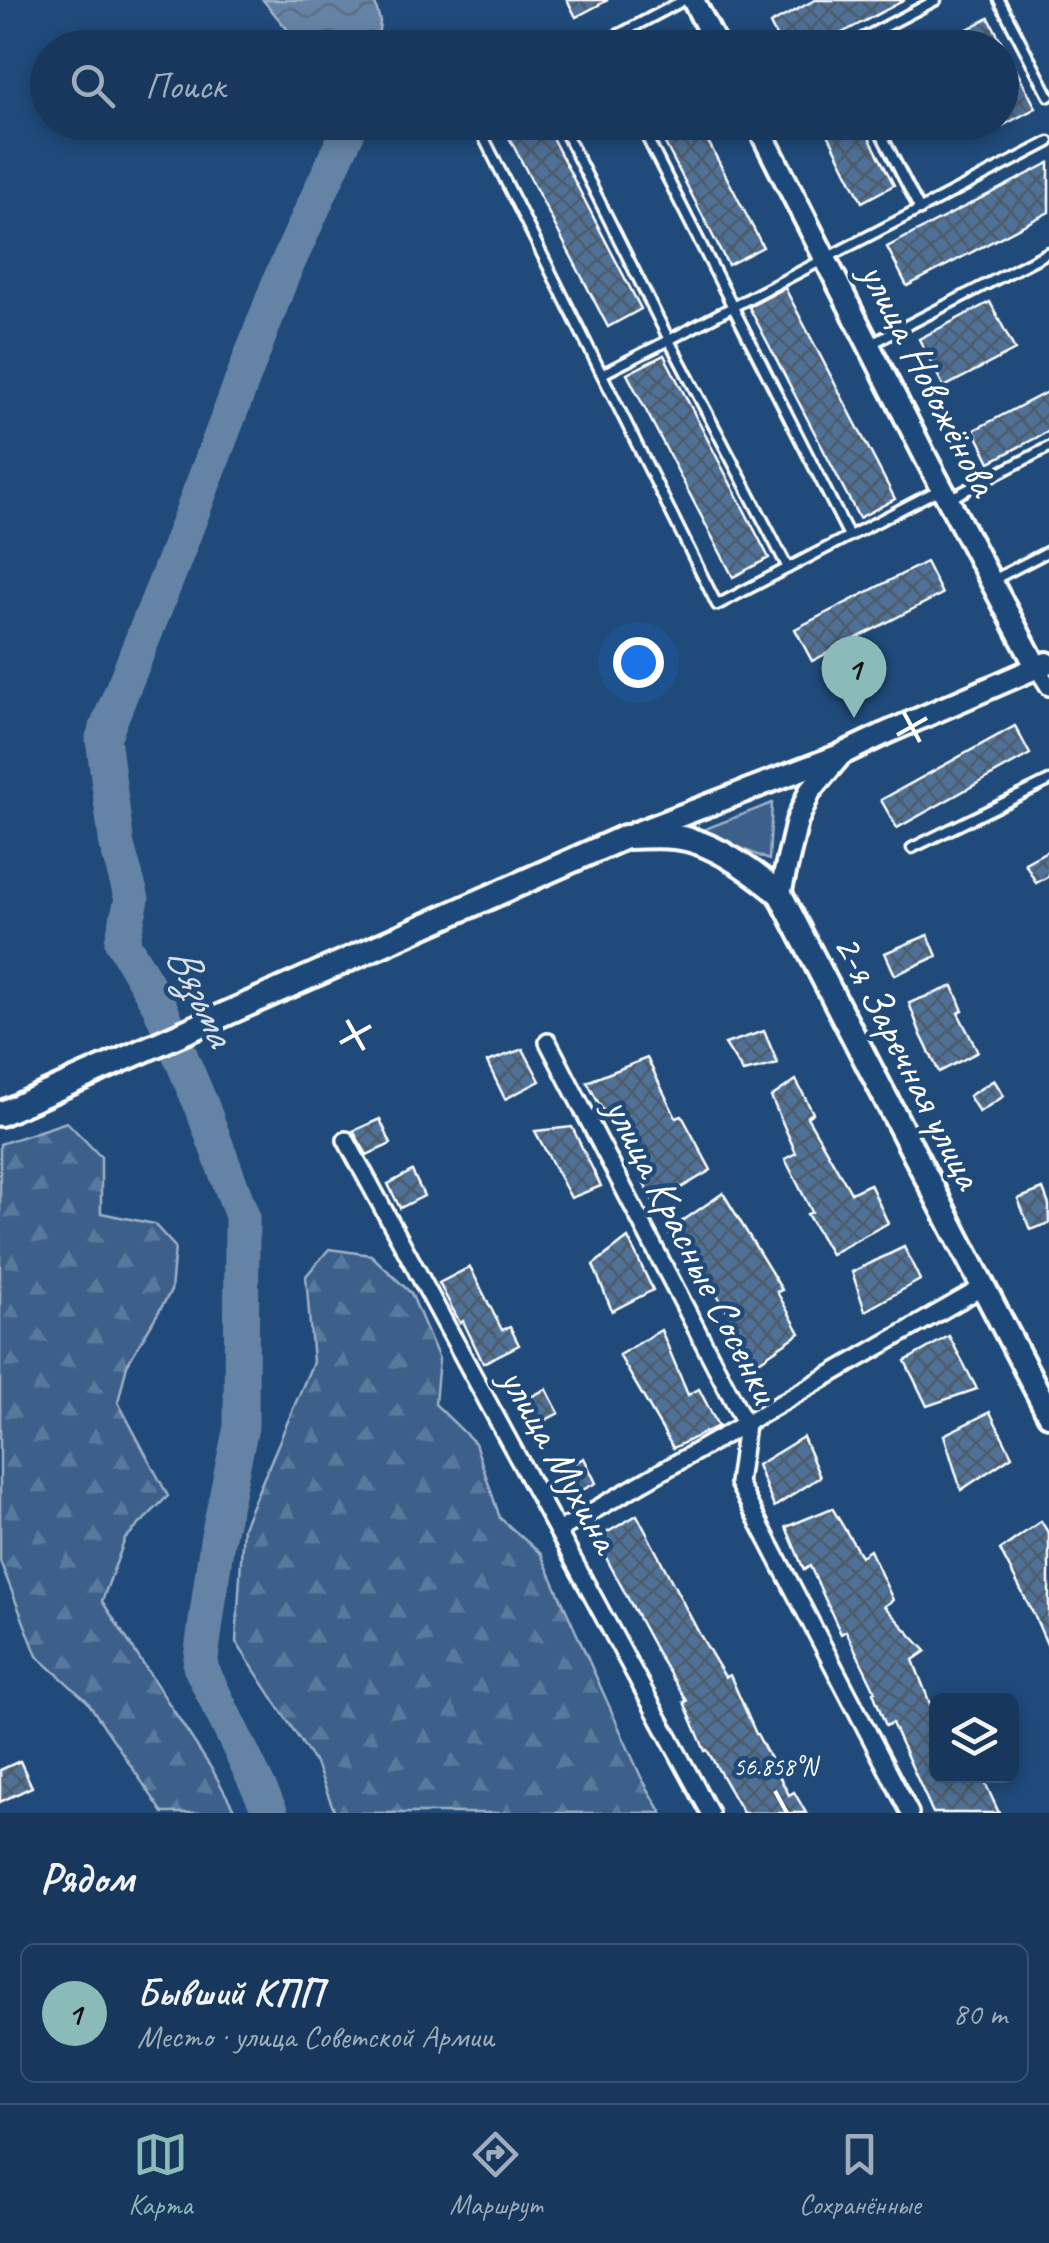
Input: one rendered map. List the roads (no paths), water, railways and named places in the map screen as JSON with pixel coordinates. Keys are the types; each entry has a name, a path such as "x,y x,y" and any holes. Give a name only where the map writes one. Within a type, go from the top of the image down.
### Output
{"main road":[{"name":"2-я Заречная улица","path":"625,838 677,837 748,868 780,894 1049,1414"},
{"path":"0,1114 625,838"}],"street":[{"path":"693,0 709,30"},
{"name":"улица Новожёнова","path":"765,140 991,581 1043,665"},
{"path":"625,838 840,755 1043,665 1049,686"},
{"path":"780,894 797,821 810,792 840,755"},
{"name":"улица Красные Сосенки","path":"548,1042 746,1425 738,1484 910,1813"},
{"name":"улица Мухина","path":"346,1140 710,1813"},
{"path":"558,1531 983,1287"}],"lane":[{"path":"626,30 684,0"},
{"path":"878,30 936,0"},
{"path":"999,0 1015,30"},
{"path":"1019,38 1049,96"},
{"path":"485,140 718,605 849,536 1049,447"},
{"path":"569,140 788,568"},
{"path":"647,140 849,536"},
{"path":"884,140 920,210"},
{"path":"602,374 1049,142"},
{"path":"869,345 1049,252"},
{"path":"991,581 1049,551"},
{"path":"912,848 1049,780"}],"water":[{"path":"263,0 374,0 380,21 379,30 288,30"}],"waterway":[{"name":"Вязьма","path":"271,1813 200,1666 217,1541 241,1427 242,1216 159,1005 122,942 132,899 117,846 103,738 281,278 344,140"}],"place":[{"name":"Бывший КПП","path":"854,718"}]}
